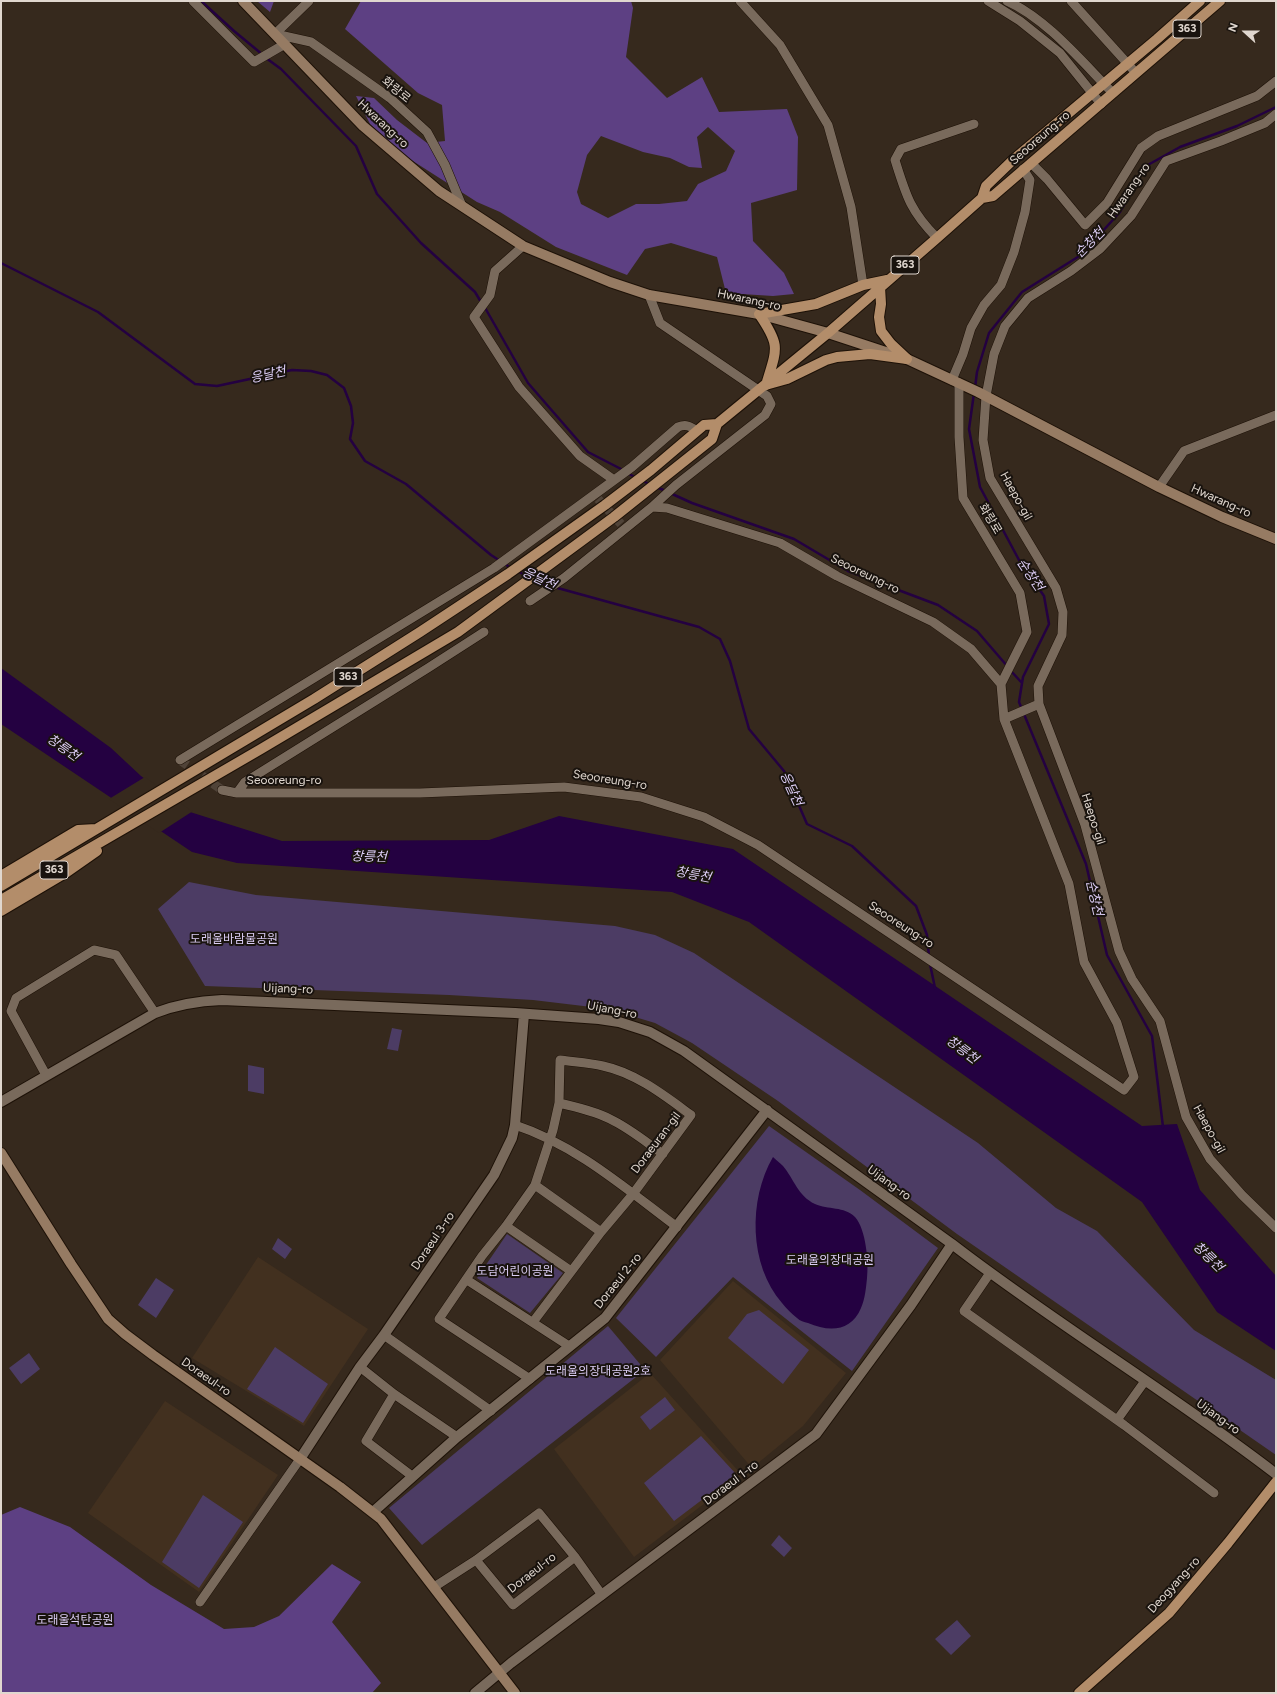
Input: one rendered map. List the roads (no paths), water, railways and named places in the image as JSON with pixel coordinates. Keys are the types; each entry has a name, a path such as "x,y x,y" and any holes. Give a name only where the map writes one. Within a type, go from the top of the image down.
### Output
{"main road":[{"name":"Hwarang-ro","path":"243,1 363,126 439,191 523,246 610,282 649,295 759,314 828,332 906,359 982,394 1160,487 1222,517 1276,539"},
{"name":"Seooreung-ro","path":"109,838 198,787 458,632 660,481 712,439 718,424 889,280 982,198 986,186 1038,138 1104,84 1200,1"},
{"name":"Seooreung-ro","path":"982,198 993,196 1220,1"},
{"path":"762,388 776,352 775,342 759,314 816,304 863,285 889,280"},
{"path":"880,287 881,304 879,317 881,331 906,359"},
{"path":"762,388 787,379 826,360 837,357 870,354 906,359"},
{"name":"Seooreung-ro","path":"97,828 314,699 508,574 634,483 704,425 718,424"},
{"path":"1,876 78,830 97,828"},
{"name":"363","path":"1,886 97,828"},
{"path":"1,911 95,854 109,838"},
{"name":"363","path":"1,900 109,838"},
{"name":"Doraeul-ro","path":"1,1153 71,1264 108,1319 153,1355 300,1459 381,1519 515,1693"},
{"name":"Deogyang-ro","path":"1079,1693 1168,1613 1228,1543 1276,1482"}],"street":[{"path":"193,1 254,62 285,44"},
{"path":"275,34 309,1"},
{"path":"740,1 780,45 828,125 851,207 863,285"},
{"path":"988,1 1020,21 1060,53 1101,104"},
{"path":"1007,1 1023,8 1054,34 1113,94"},
{"path":"1071,1 1136,73"},
{"name":"화랑로","path":"275,34 311,42 390,98 422,127 427,132 445,165 462,206"},
{"path":"1027,166 1047,179 1085,225 1107,203 1141,148 1158,136 1257,96 1276,81"},
{"name":"Hwarang-ro","path":"982,394 994,354 1005,326 1028,298 1071,271 1100,249 1131,216 1166,161 1265,123 1276,114"},
{"path":"937,238 922,224 909,201 895,160 901,149 974,124"},
{"path":"960,384 963,354 971,328 984,305 1000,285 1014,252 1025,212 1030,180 1027,166"},
{"path":"523,246 495,271 490,295 474,317 519,387 580,456 617,479"},
{"path":"530,601 564,578 623,526 652,507 660,498 765,415 771,404 762,388 660,323 649,295"},
{"name":"화랑로","path":"960,384 959,437 963,498 1020,594 1027,632 1002,682"},
{"name":"Haepo-gil","path":"982,394 983,440 990,478 1056,588 1063,612 1062,635 1038,686 1036,705 1085,825 1118,951 1132,979 1160,1021 1186,1116 1210,1159 1242,1195 1276,1228"},
{"path":"1160,487 1184,452 1276,415"},
{"path":"180,760 507,559 597,497 678,427 684,425 689,426 697,431"},
{"name":"Seooreung-ro","path":"222,790 237,793 420,793 564,787 641,797 704,817 758,845 1124,1090 1134,1077 1117,1024 1084,962 1069,884 1008,717 1002,682 971,648 933,622 837,576 780,543 667,508 652,507"},
{"path":"237,793 245,782 484,632"},
{"path":"1008,717 1036,705"},
{"path":"46,1075 11,1011 16,998 94,950 116,955 155,1013"},
{"name":"Uijang-ro","path":"1,1102 155,1013 171,1006 194,1001 222,1000 524,1014 599,1019 619,1022 650,1032 684,1050 990,1273 1145,1380 1276,1474"},
{"name":"Doraeul 3-ro","path":"300,1459 360,1367 384,1335 494,1175 512,1138 515,1125 524,1014"},
{"name":"Doraeuran-gil","path":"530,1379 439,1319 482,1256 506,1226 535,1185 550,1140 559,1103 560,1060 604,1066 638,1080 655,1089 691,1115 633,1194 601,1232 533,1322"},
{"path":"559,1103 593,1111 611,1119 663,1154"},
{"name":"Doraeul 2-ro","path":"373,1512 457,1437 605,1318 767,1110"},
{"name":"Doraeuran-gil","path":"515,1125 550,1140 597,1167 677,1227"},
{"path":"535,1185 601,1232"},
{"path":"506,1226 571,1271"},
{"name":"Doraeul 1-ro","path":"475,1693 500,1674 511,1663 816,1434 911,1305 952,1244"},
{"path":"990,1273 964,1311 1117,1420 1214,1493"},
{"path":"467,1280 569,1346"},
{"path":"384,1335 491,1411"},
{"path":"360,1367 394,1394 457,1437"},
{"path":"1117,1420 1145,1380"},
{"path":"394,1394 366,1441 412,1476"},
{"path":"200,1602 300,1459"},
{"name":"Doraeul-ro","path":"434,1587 476,1560 539,1513 575,1557 602,1595"},
{"name":"Doraeul-ro","path":"476,1560 513,1605 575,1557"}],"water":[{"name":"창릉천","path":"1,668 111,748 141,776 190,812 282,841 489,840 559,816 733,849 1142,1126 1177,1124 1200,1190 1276,1276 1276,1351 1217,1312 1142,1202 749,922 672,892 237,863 192,852 1,724"},
{"path":"773,1157 787,1171 804,1197 820,1206 846,1211 855,1217 862,1229 868,1264 865,1293 857,1316 845,1326 831,1329 799,1320 782,1303 771,1288 763,1270 758,1251 756,1212 759,1193 765,1174"}],"waterway":[{"path":"201,1 263,55"},
{"path":"266,58 281,69 356,146 377,194 421,243 475,292 481,302"},
{"name":"순창천","path":"975,388 977,372 989,333 1022,292 1081,255 1120,212 1146,166 1180,147 1237,126 1276,107"},
{"name":"응달천","path":"1,263 98,312 195,384 217,386 292,370 311,371 327,375 344,388 351,406 353,423 350,439 365,461 406,484 491,555 511,568"},
{"path":"484,306 528,383 588,452 623,470"},
{"name":"순창천","path":"974,393 969,429 980,487 1019,560 1044,596 1049,624 1023,677 1019,702 1086,864 1107,955 1152,1036 1163,1127"},
{"path":"627,473 637,478"},
{"path":"641,480 651,485"},
{"path":"656,487 666,491"},
{"path":"670,493 692,503 794,539 848,571 938,605 977,631 1008,667"},
{"name":"응달천","path":"517,571 529,577"},
{"name":"응달천","path":"533,579 549,586"},
{"name":"응달천","path":"554,587 699,627 720,639 730,661 749,729 784,771 807,824 852,846 916,906 927,935 929,957"},
{"path":"1011,671 1022,683"},
{"name":"응달천","path":"930,964 935,988"}],"tunnel":[{"path":"598,499 621,524"},
{"path":"180,760 222,790"}],"park label":[{"name":"도래울바람물공원","path":"234,939"},
{"name":"도래울의장대공원","path":"830,1260"},
{"name":"도담어린이공원","path":"515,1271"},
{"name":"도래울의장대공원2호","path":"598,1371"},
{"name":"도래울석탄공원","path":"75,1620"}]}
